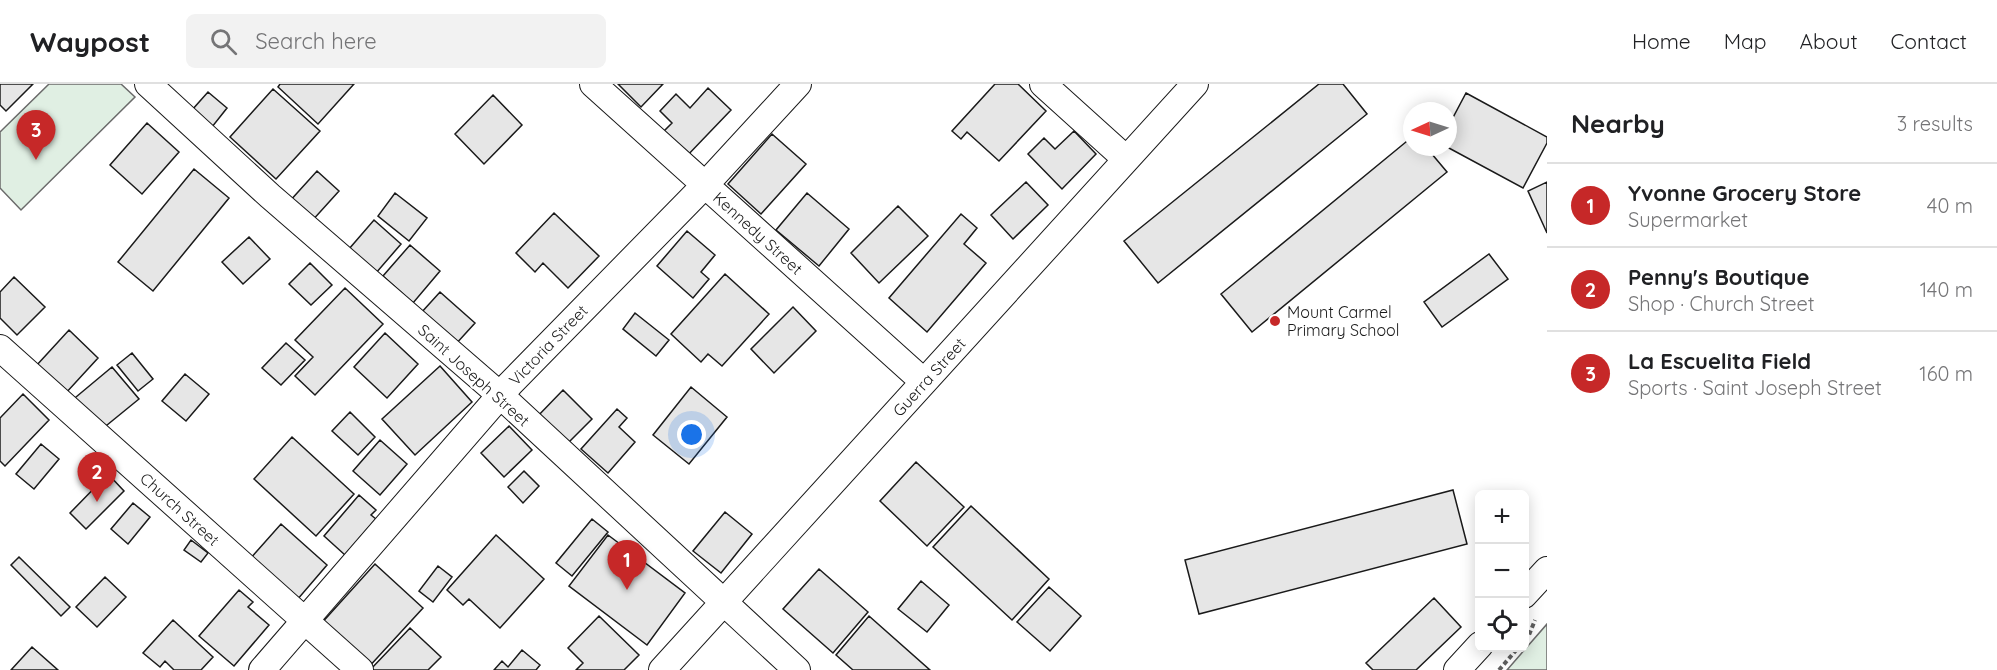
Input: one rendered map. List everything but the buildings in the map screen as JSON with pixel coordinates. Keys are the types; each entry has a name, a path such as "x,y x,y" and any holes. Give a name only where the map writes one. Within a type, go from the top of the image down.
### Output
{"street":[{"name":"Saint Joseph Street","path":"148,84 270,196 500,395 797,670"},
{"name":"Kennedy Street","path":"593,84 924,382"},
{"name":"Victoria Street","path":"262,670 500,395 705,185 798,84"},
{"path":"1043,84 1126,159"},
{"name":"Guerra Street","path":"662,670 1195,84"},
{"name":"Church Street","path":"0,348 360,670"},
{"path":"1529,590 1547,570"},
{"path":"1457,670 1475,650"}],"path":[{"path":"1499,670 1515,652"}],"green space":[{"path":"49,84 121,84 135,97 21,210 0,188 0,132"},
{"path":"1547,624 1547,670 1507,670 1523,652 1529,652 1529,645"}],"place":[{"name":"La Escuelita Field","path":"36,160"},
{"name":"Mount Carmel Primary School","path":"1275,321"},
{"name":"Penny's Boutique","path":"97,502"},
{"name":"Yvonne Grocery Store","path":"627,590"}]}
